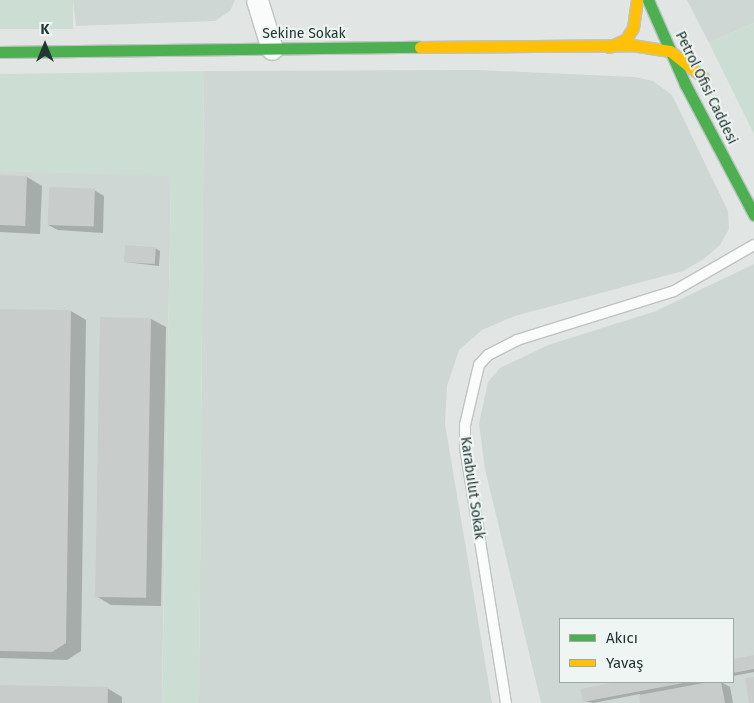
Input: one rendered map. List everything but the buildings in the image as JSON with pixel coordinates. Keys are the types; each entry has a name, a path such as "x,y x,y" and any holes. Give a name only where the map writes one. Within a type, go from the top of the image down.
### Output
{"street":[{"path":"257,0 272,49"},
{"path":"608,47 626,39 637,12 638,0"},
{"path":"608,47 631,41 643,32 651,3"},
{"name":"Petrol Ofisi Caddesi","path":"651,3 685,84 754,215"},
{"path":"608,47 632,45 670,51"},
{"path":"608,47 648,61"},
{"name":"Sekine Sokak","path":"0,52 608,47"},
{"name":"Petrol Ofisi Caddesi","path":"670,51 706,82 692,52"},
{"path":"662,69 685,84"}],"lane":[{"name":"Karabulut Sokak","path":"506,703 465,447 465,425 479,365 488,355 517,340 674,291 754,245"}],"shaded area":[{"path":"73,0 235,0 230,11 215,21 76,26"},
{"path":"687,0 754,0 754,23 709,43"},
{"path":"478,70 635,77 653,81 672,95 728,211 729,229 720,245 704,259 683,271 515,316 482,330 459,350 447,386 445,424 492,703 199,703 204,71"},
{"path":"0,171 171,174 162,703 0,703"},
{"path":"754,264 754,703 541,703 485,469 479,423 488,382 500,368 548,345 656,311"}],"green space":[{"path":"0,0 73,0 73,29 0,29"},
{"path":"754,23 754,134 709,43"},
{"path":"204,71 199,703 162,703 171,176 0,171 0,74"}],"traffic: fast":[{"path":"648,0 685,84 754,215"},
{"path":"0,52 420,47"}],"traffic: slow":[{"path":"609,47 626,39 633,28 637,0"},
{"path":"420,47 632,45 670,51 704,78"}]}
